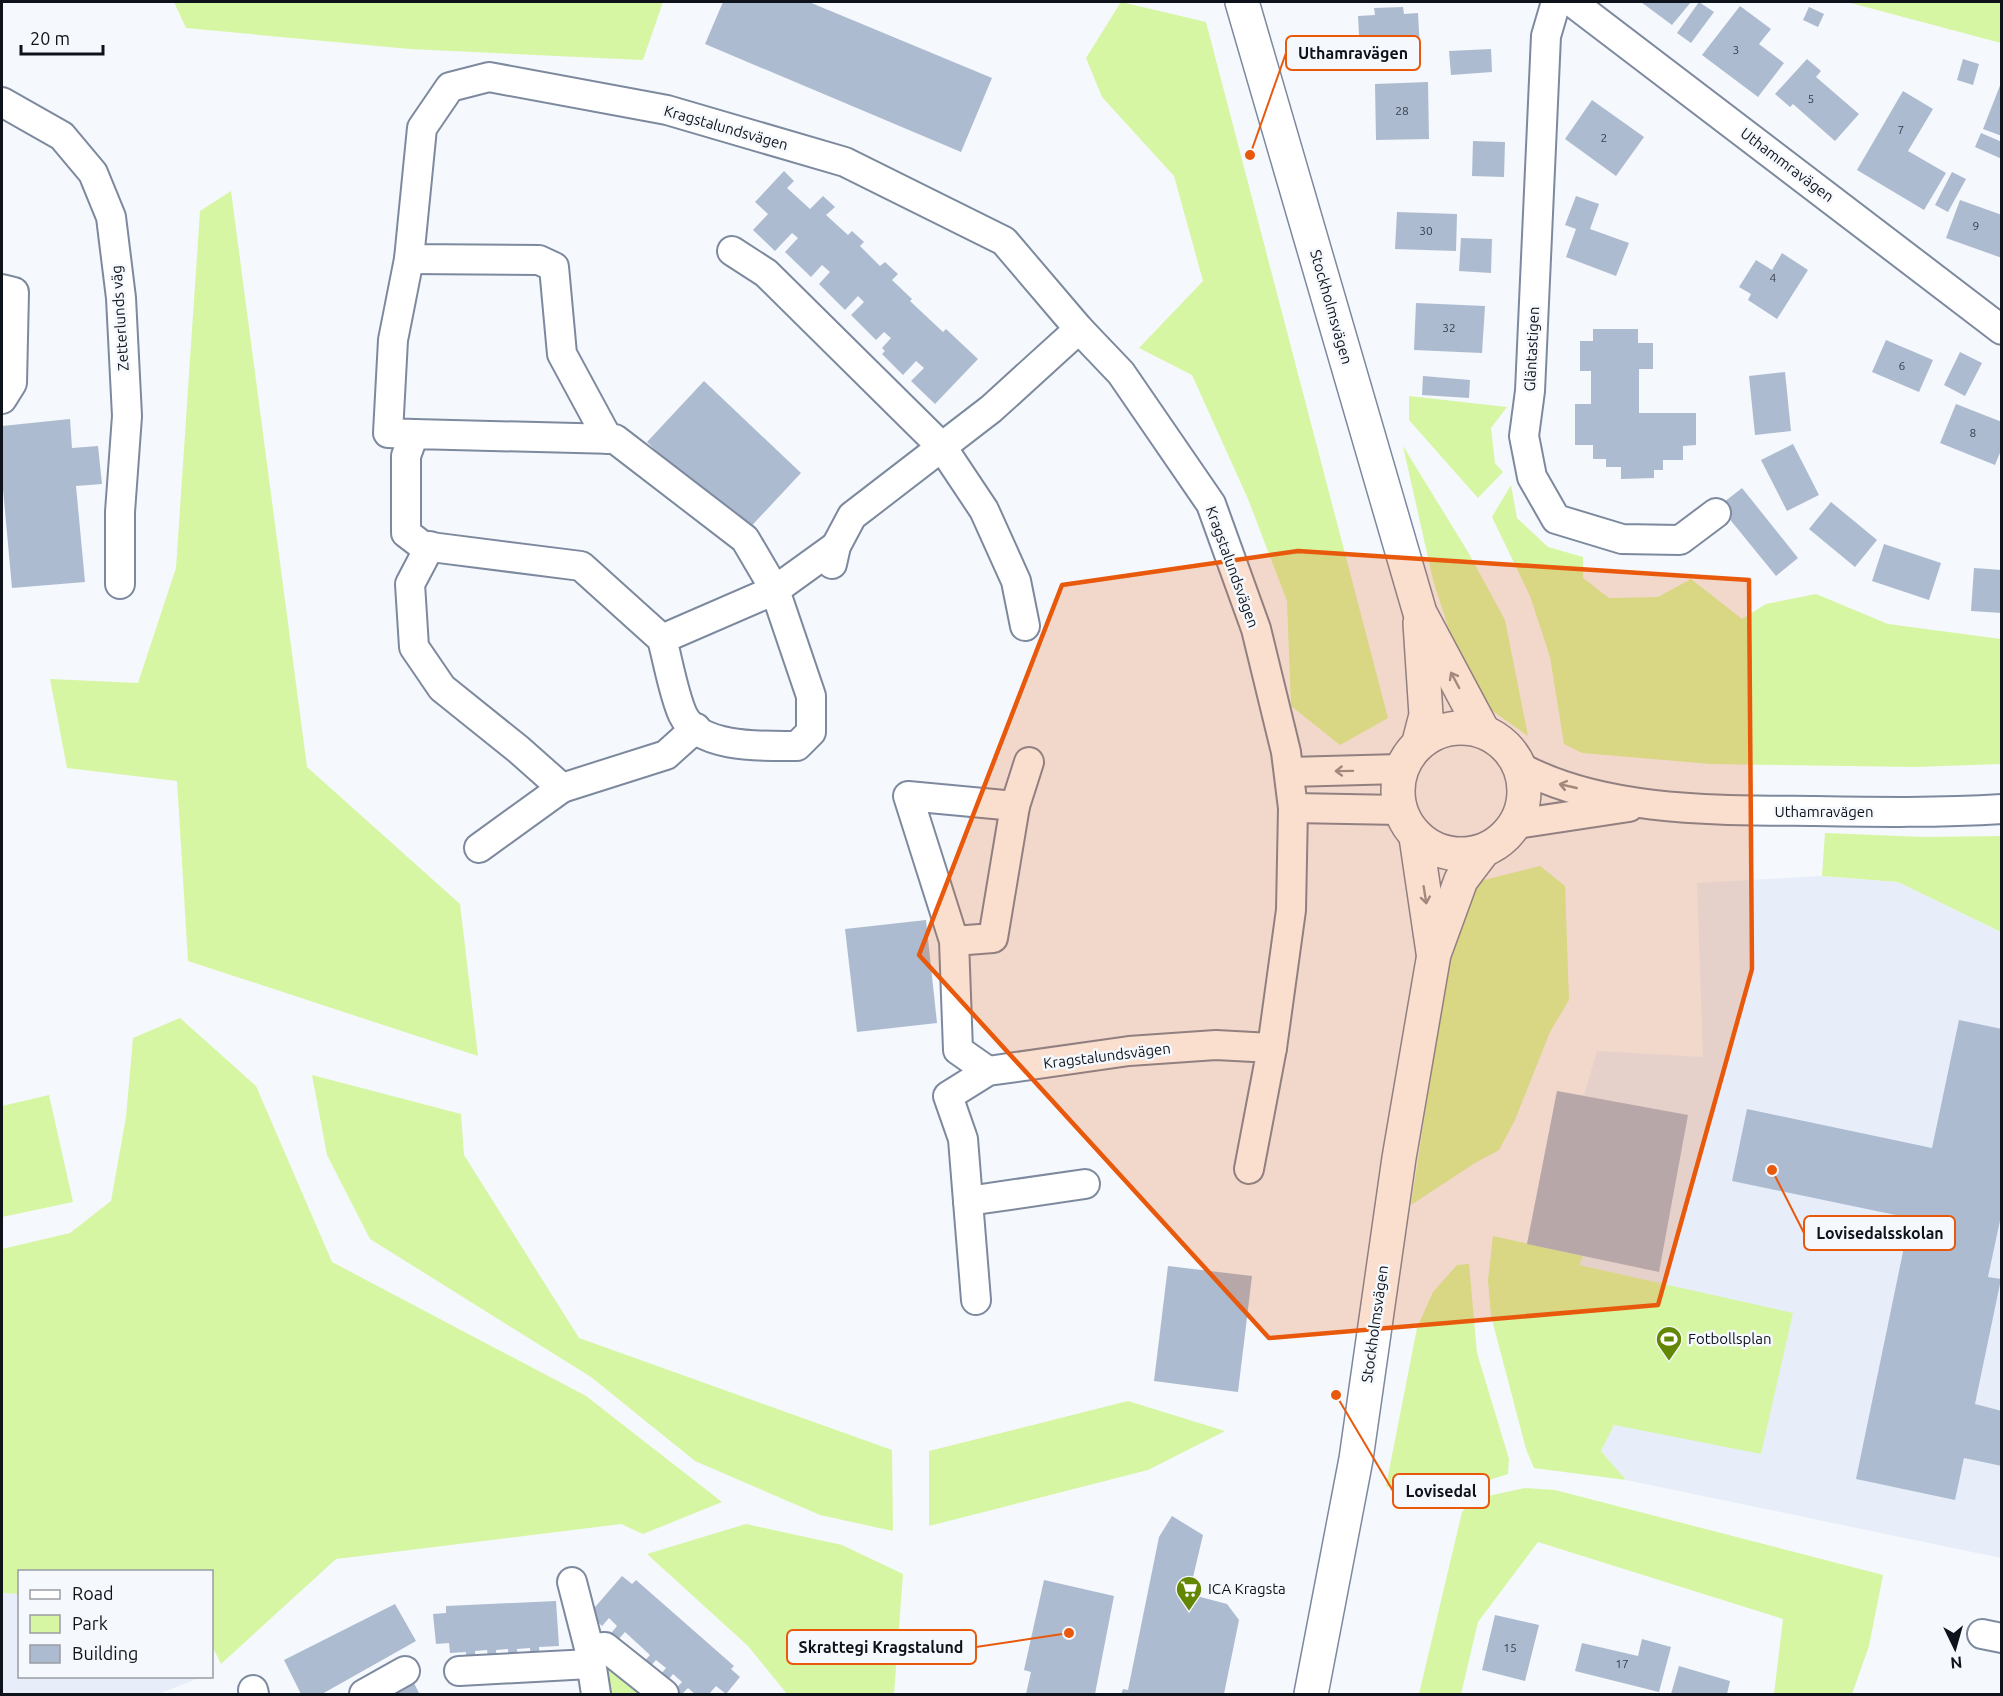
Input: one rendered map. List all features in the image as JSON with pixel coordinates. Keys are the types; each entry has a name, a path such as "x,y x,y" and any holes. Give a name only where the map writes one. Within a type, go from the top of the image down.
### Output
{"main road":[{"name":"Stockholmsvägen","path":"1242,2 1420,613 1483,731"},
{"name":"Stockholmsvägen","path":"1419,742 1426,715 1420,613"},
{"path":"1458,727 1483,731 1502,742 1520,767 1525,789 1524,803 1516,824 1502,841 1483,851 1447,854 1416,837 1400,810 1396,790 1400,769 1419,742 1437,732 1458,727"},
{"name":"Stockholmsvägen","path":"1416,837 1434,954"},
{"name":"Stockholmsvägen","path":"1311,1695 1356,1459 1399,1158 1434,954 1461,880 1483,851"}],"street":[{"name":"Gläntastigen","path":"1556,2 1546,36 1530,391 1524,436 1532,477 1556,519 1622,539 1680,540 1716,513"},
{"name":"Uthammravägen","path":"1572,2 2001,327"},
{"name":"Kragstalundsvägen","path":"414,434 388,433 393,340 409,259 422,128 450,87 489,77 667,110 844,162 1004,241 1078,329 1121,373 1211,504 1256,629 1286,752 1293,808 1291,910 1272,1048 1249,1169"},
{"name":"Zetterlunds väg","path":"2,102 62,136 93,173 111,217 121,298 127,416 120,512 120,584"},
{"path":"732,251 766,273 942,447 984,510 1016,581 1025,626"},
{"path":"409,259 539,260 554,267 562,354 608,439"},
{"path":"2,289 14,292 12,383 2,399"},
{"path":"662,639 775,590 834,555 852,516 991,409 1078,329"},
{"path":"414,434 608,439 615,439 745,539 775,590 811,696 811,732 797,746 751,746 707,737 696,728 683,716 662,639 581,566 423,546 406,533 406,456 414,434"},
{"path":"430,546 410,584 414,647 442,687 562,788"},
{"path":"479,848 562,788 666,755 696,728"},
{"path":"954,941 993,938 1015,806 1029,762"},
{"name":"Uthamravägen","path":"1520,767 1557,784 1646,804 1763,811 1944,813 2001,809"},
{"path":"1289,772 1400,769"},
{"path":"988,1071 958,1050 954,941 908,796 1015,806"},
{"name":"Uthamravägen","path":"1516,824 1646,804"},
{"path":"1293,808 1400,810"},
{"name":"Kragstalundsvägen","path":"968,1201 963,1139 948,1096 988,1071 1129,1051 1216,1046 1272,1048"},
{"path":"976,1300 968,1201 1085,1184"},
{"path":"572,1582 596,1695"},
{"path":"459,1671 589,1656 605,1647 664,1695"},
{"path":"364,1695 405,1671"}],"highlighted area":[{"path":"1298,551 1749,580 1752,969 1658,1305 1269,1338 919,955 1062,585"}],"shaded area":[{"path":"1822,876 1898,882 2001,932 2001,1558 1626,1480 1601,1451 1613,1425 1546,1411 1574,1273 1583,1256 1527,1244 1557,1091 1584,1095 1597,1051 1703,1057 1697,883"},
{"path":"2,1593 18,1594 18,1678 199,1678 158,1694 2,1694"}],"green space":[{"path":"174,2 663,2 643,60 410,49 186,28"},
{"path":"1121,2 1206,22 1388,718 1340,745 1291,706 1287,601 1248,499 1192,375 1139,348 1203,281 1174,176 1102,97 1086,58"},
{"path":"1847,2 2001,2 2001,43"},
{"path":"231,191 307,767 460,904 478,1056 188,961 177,781 67,768 50,679 138,683 176,568 200,211"},
{"path":"1409,396 1507,407 1491,428 1495,463 1503,472 1478,498 1409,420"},
{"path":"1403,446 1468,552 1505,620 1528,736 1484,705 1467,686 1433,580"},
{"path":"1511,485 1517,518 1548,547 1583,557 1583,578 1609,598 1658,597 1691,579 1742,619 1766,604 1816,594 1888,624 2001,639 2001,764 1915,767 1711,764 1582,753 1564,744 1550,657 1530,596 1492,517"},
{"path":"1825,833 1924,837 2001,836 2001,932 1898,882 1822,876"},
{"path":"1540,866 1565,886 1569,1000 1550,1032 1515,1120 1499,1150 1411,1205 1457,905 1468,884"},
{"path":"180,1018 256,1086 332,1262 586,1396 722,1502 643,1534 621,1524 336,1559 221,1664 213,1648 213,1570 18,1570 18,1594 2,1593 2,1249 70,1233 111,1201 126,1117 133,1038"},
{"path":"312,1075 461,1114 464,1155 579,1338 892,1450 893,1531 820,1515 695,1461 591,1377 370,1239 327,1155"},
{"path":"49,1095 73,1202 2,1217 2,1106"},
{"name":"Fotbollsplan","path":"1493,1236 1583,1256 1579,1265 1793,1313 1761,1454 1614,1425 1601,1451 1626,1480 1534,1468 1526,1449 1491,1316 1488,1280"},
{"path":"1469,1264 1477,1353 1509,1459 1508,1474 1440,1496 1386,1486 1417,1328 1433,1292 1457,1265"},
{"path":"1128,1401 1225,1431 1148,1470 929,1526 929,1451"},
{"path":"1525,1488 1555,1490 1883,1575 1869,1646 1852,1694 1774,1694 1783,1619 1538,1542 1478,1622 1461,1694 1419,1694 1462,1512 1474,1499"},
{"path":"746,1524 842,1545 903,1574 894,1694 787,1694 748,1646 647,1554"},
{"path":"608,1665 654,1694 600,1694 601,1668"}],"building":[{"path":"723,2 809,2 992,78 961,152 705,44"},
{"path":"1641,2 1691,2 1672,25"},
{"path":"1699,2 1714,12 1691,43 1677,33"},
{"path":"1740,6 1771,29 1759,44 1784,63 1758,97 1702,55"},
{"path":"1403,7 1404,14 1418,13 1420,51 1360,53 1358,16 1375,15 1374,8"},
{"path":"1809,7 1824,14 1818,27 1803,20"},
{"path":"1491,49 1492,72 1451,75 1449,51"},
{"path":"1807,59 1821,71 1816,77 1859,114 1835,141 1793,104 1790,107 1775,94"},
{"path":"1963,59 1979,64 1973,85 1957,80"},
{"path":"1428,82 1429,139 1376,140 1375,84"},
{"path":"2002,83 2002,136 1983,129"},
{"path":"1903,91 1933,109 1908,151 1946,173 1924,210 1857,170"},
{"path":"1592,100 1644,137 1616,176 1565,139"},
{"path":"1981,133 2002,142 2002,159 1975,147"},
{"path":"1473,141 1505,142 1504,177 1472,176"},
{"path":"784,171 794,181 787,188 810,209 823,196 835,207 826,215 848,235 852,231 864,242 860,246 880,266 885,262 898,274 892,280 912,299 910,301 943,332 946,329 978,359 935,404 911,381 924,368 916,361 903,375 882,354 885,351 882,348 891,338 884,332 876,340 851,315 864,302 858,296 845,310 819,284 830,272 822,265 811,277 785,252 798,238 792,233 775,251 753,230 768,214 755,202"},
{"path":"1952,172 1966,179 1948,212 1935,205"},
{"path":"1576,196 1599,204 1590,229 1629,243 1616,276 1566,257 1576,229 1565,225"},
{"path":"1960,200 2002,215 2002,258 1946,238"},
{"path":"1397,212 1457,214 1456,251 1395,249"},
{"path":"1461,238 1492,239 1491,273 1459,271"},
{"path":"1782,253 1808,270 1777,319 1748,300 1751,294 1739,287 1756,260 1772,270"},
{"path":"1416,303 1485,306 1482,353 1414,350"},
{"path":"1593,329 1638,329 1638,343 1653,343 1653,369 1639,369 1639,413 1696,413 1696,445 1683,446 1683,460 1663,460 1663,470 1654,470 1654,478 1621,479 1621,467 1606,467 1606,459 1593,459 1593,445 1575,445 1575,404 1591,404 1591,371 1580,371 1580,341 1593,341"},
{"path":"1886,340 1933,360 1919,392 1872,372"},
{"path":"1960,352 1982,363 1965,396 1944,385"},
{"path":"1785,372 1791,431 1755,435 1749,376"},
{"path":"1423,376 1470,380 1469,398 1422,395"},
{"path":"704,381 801,473 744,534 647,442"},
{"path":"1956,404 2002,422 2002,448 1995,465 1940,443"},
{"path":"70,419 72,448 98,446 102,484 76,486 85,582 12,588 2,478 2,426"},
{"path":"1793,444 1819,495 1787,511 1761,460"},
{"path":"1742,488 1798,558 1776,576 1719,506"},
{"path":"1831,502 1877,540 1855,567 1809,529"},
{"path":"1884,544 1941,563 1929,600 1872,581"},
{"path":"1974,568 2002,570 2002,613 1971,611"},
{"path":"926,920 937,1023 857,1032 845,929"},
{"path":"1959,1020 2002,1029 2002,1211 1988,1277 2001,1279 1975,1404 2002,1411 2002,1466 1964,1458 1955,1500 1856,1479 1910,1218 1732,1181 1747,1109 1932,1148"},
{"path":"1557,1091 1688,1115 1659,1272 1527,1244"},
{"path":"1168,1266 1252,1276 1238,1392 1154,1381"},
{"name":"ICA Kragsta","path":"1172,1516 1203,1535 1189,1594 1227,1604 1239,1620 1224,1694 1121,1694 1123,1689 1128,1690 1159,1537"},
{"path":"622,1576 632,1584 636,1580 734,1666 731,1669 740,1677 726,1694 716,1686 709,1694 695,1694 688,1688 682,1694 674,1694 672,1693 682,1682 673,1674 664,1685 657,1679 666,1668 656,1660 647,1670 641,1665 650,1655 625,1632 615,1643 608,1637 617,1626 609,1618 602,1626 589,1614"},
{"path":"1044,1580 1114,1596 1095,1694 1026,1694 1031,1672 1024,1670"},
{"path":"556,1601 559,1646 539,1647 540,1662 531,1663 530,1648 517,1649 518,1664 509,1665 508,1649 496,1650 497,1665 489,1666 487,1650 475,1651 476,1667 466,1667 466,1652 450,1653 449,1643 436,1644 433,1614 446,1613 446,1606"},
{"path":"395,1604 416,1641 322,1694 301,1694 284,1660"},
{"path":"1495,1615 1539,1625 1525,1681 1482,1670"},
{"path":"1642,1639 1671,1647 1659,1692 1575,1671 1582,1643 1638,1656"},
{"path":"1679,1666 1730,1681 1727,1694 1671,1694"},
{"path":"411,1677 419,1693 382,1694"}],"place":[{"name":"Uthamravägen","path":"1250,155"},
{"name":"Lovisedalsskolan","path":"1772,1170"},
{"name":"Fotbollsplan","path":"1669,1362"},
{"name":"Lovisedal","path":"1336,1395"},
{"name":"ICA Kragsta","path":"1189,1612"},
{"name":"Skrattegi Kragstalund","path":"1069,1633"}]}
